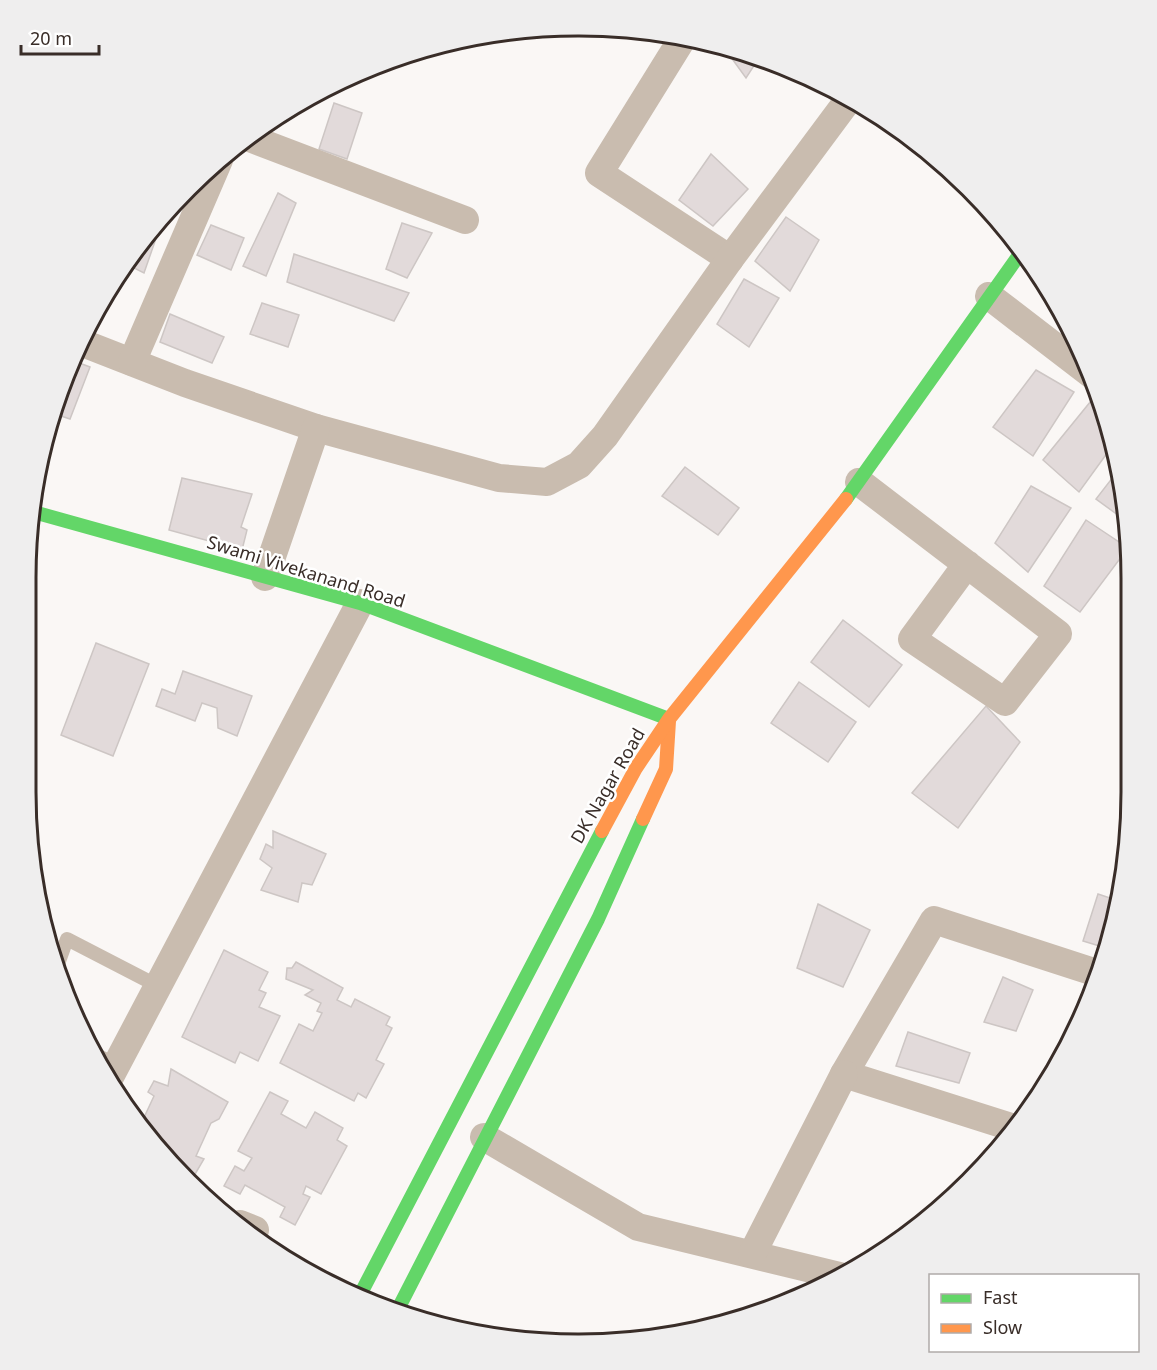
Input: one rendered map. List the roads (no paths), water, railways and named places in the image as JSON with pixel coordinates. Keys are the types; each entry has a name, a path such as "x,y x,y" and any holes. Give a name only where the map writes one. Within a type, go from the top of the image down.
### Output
{"main road":[{"path":"669,719 859,482 1017,258"},
{"name":"Swami Vivekanand Road","path":"40,514 360,603 669,719"},
{"name":"DK Nagar Road","path":"401,1304 484,1137 598,919 650,806 666,769 669,719"},
{"name":"DK Nagar Road","path":"363,1289 478,1065 636,768 669,719"}],"street":[{"path":"678,45 599,173 730,259"},
{"path":"89,345 316,428 500,478 547,482 579,465 605,436 730,259 844,106"},
{"path":"258,141 465,220"},
{"path":"132,362 210,181"},
{"path":"989,296 1076,363"},
{"path":"265,577 316,428"},
{"path":"859,482 967,564 1058,634 1005,702 912,639 967,564"},
{"path":"109,1063 156,985 360,603"},
{"path":"752,1254 844,1074 934,920 1090,971"},
{"path":"844,1074 1006,1125"},
{"path":"484,1137 638,1227 828,1273"}],"lane":[{"path":"62,955 68,939 156,985"}]}
